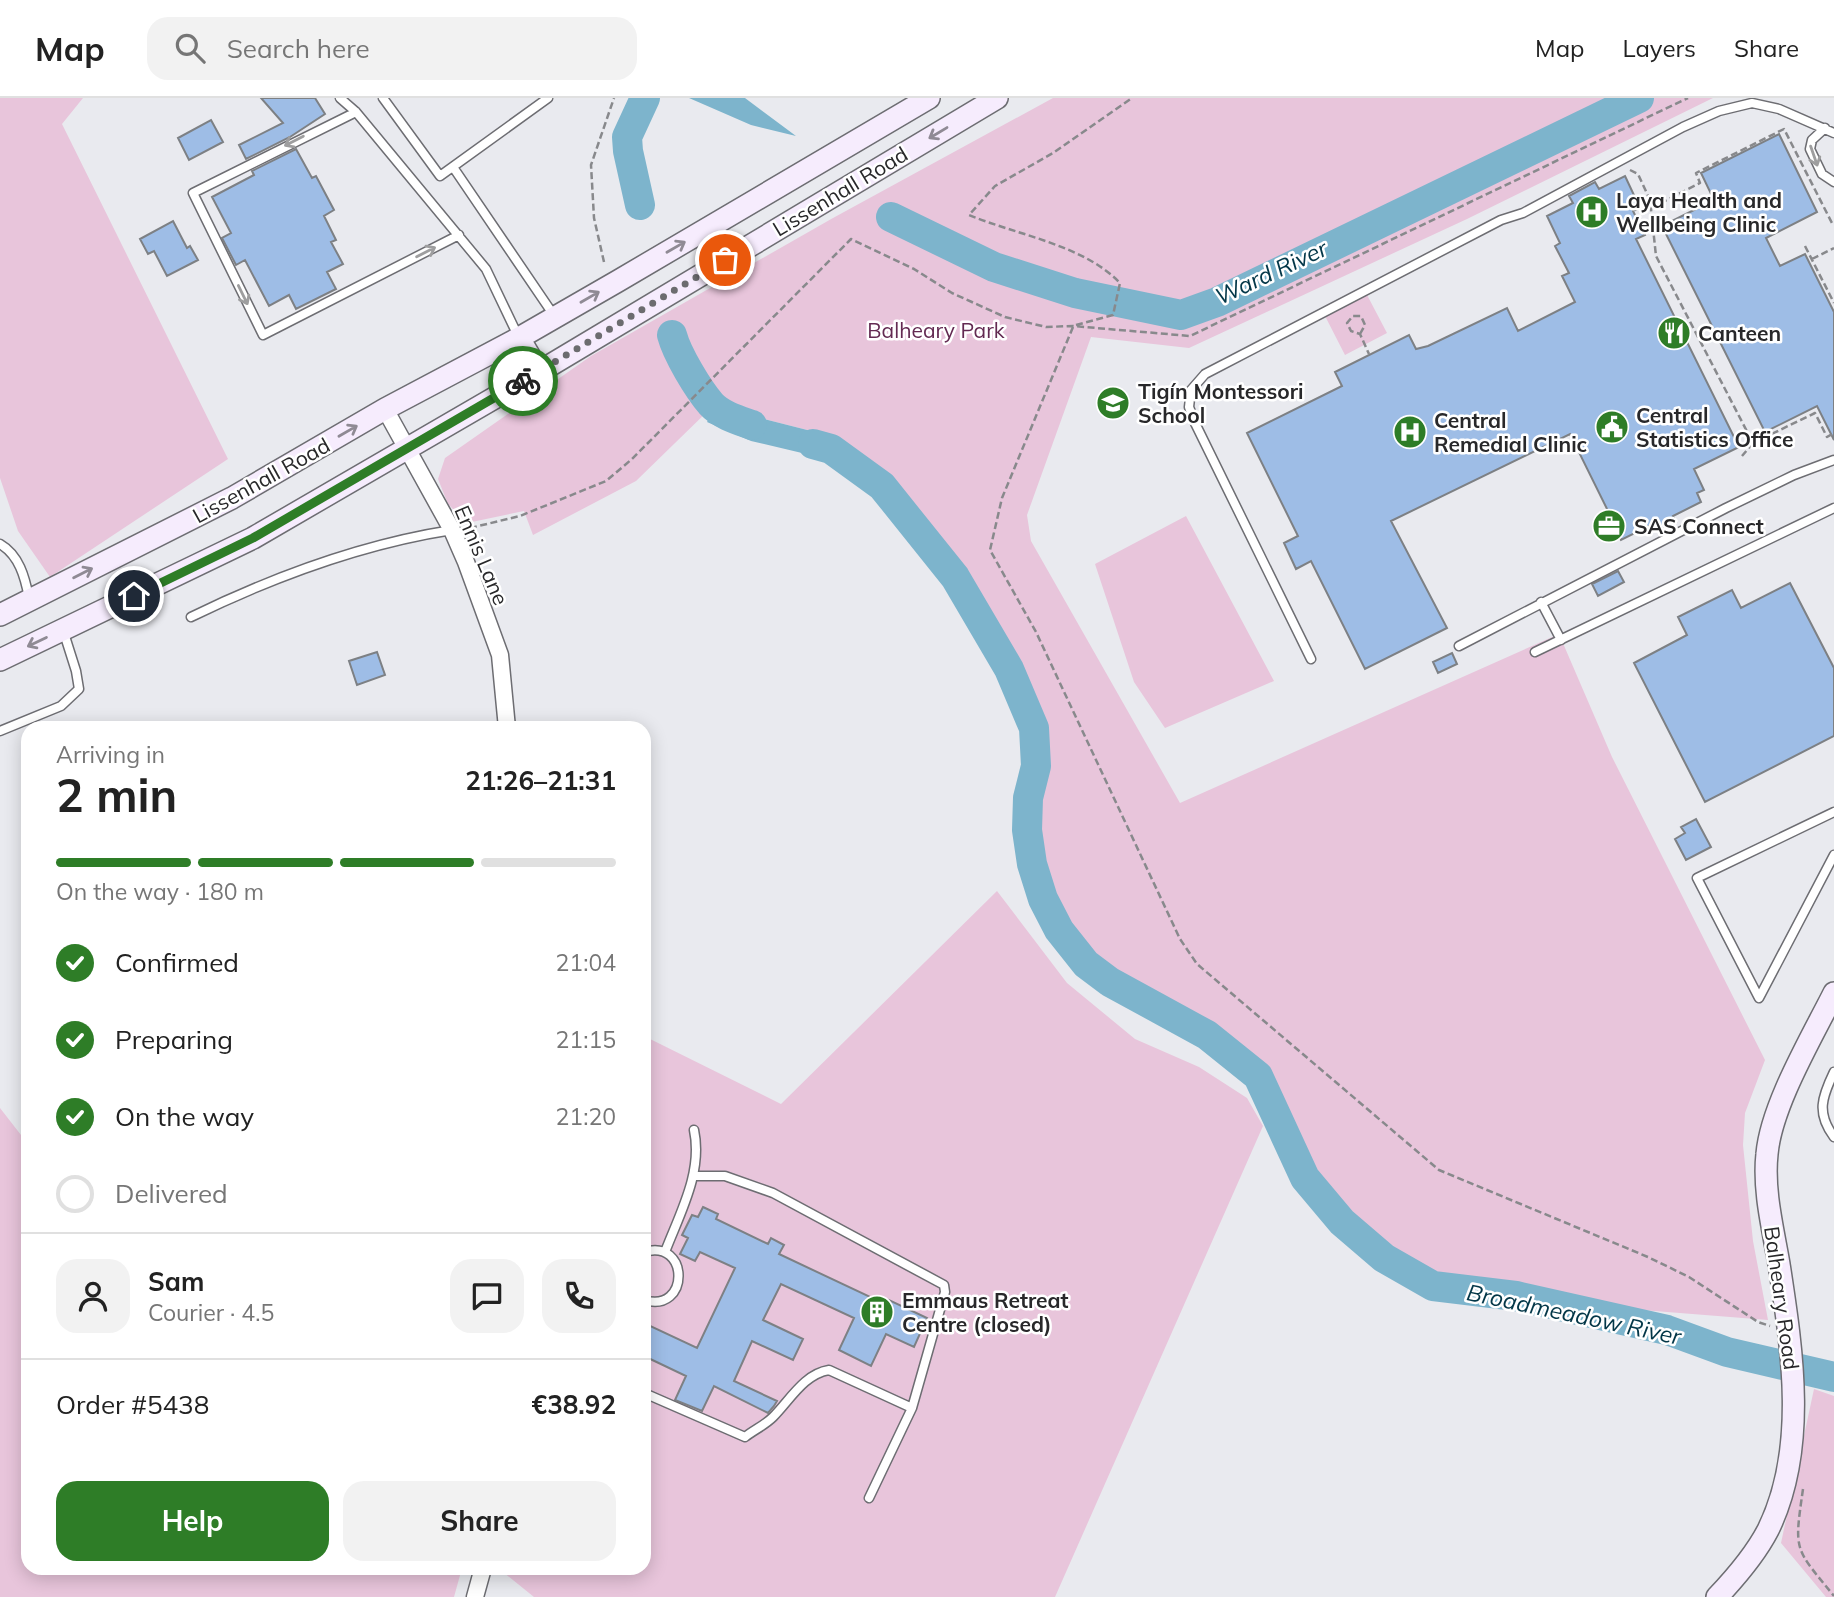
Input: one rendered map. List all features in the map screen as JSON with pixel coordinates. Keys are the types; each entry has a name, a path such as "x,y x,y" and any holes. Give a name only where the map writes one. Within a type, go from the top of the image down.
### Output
{"main road":[{"name":"Lissenhall Road","path":"0,615 232,498 385,409 519,338 929,98"},
{"name":"Lissenhall Road","path":"0,660 253,538 539,372 997,98"},
{"path":"519,338 539,372"},
{"name":"Balheary Road","path":"1717,1597 1749,1559 1769,1528 1785,1478 1794,1393 1791,1342 1773,1229 1766,1153 1779,1108 1834,993"}],"street":[{"name":"Ennis Lane","path":"385,409 452,530 500,655 506,721"},
{"path":"475,1597 481,1575"}],"lane":[{"path":"341,98 356,112 486,269 519,338"},
{"path":"383,98 440,176 548,98"},
{"path":"1311,659 1189,407 1191,390 1205,374 1501,220 1523,212 1614,162 1719,111 1752,103 1779,109 1834,133"},
{"path":"356,112 193,193 263,335 459,235"},
{"path":"1825,128 1812,140 1810,149 1822,174 1834,182"},
{"path":"453,167 555,317"},
{"path":"1459,646 1794,475 1834,460"},
{"path":"1535,652 1834,508"},
{"path":"191,617 245,590 352,554 452,530"},
{"path":"0,544 8,548 23,572 29,600"},
{"path":"1541,602 1561,640"},
{"path":"24,721 61,706 79,690 63,630"},
{"path":"0,731 21,722"},
{"path":"1834,812 1696,878 1759,998 1834,855"},
{"path":"1834,1072 1821,1106 1826,1126 1834,1137"},
{"path":"665,1252 694,1176 698,1146 694,1130"},
{"path":"694,1176 725,1176 774,1193 944,1285 945,1292 912,1408 869,1498"},
{"path":"651,1251 665,1252 677,1263 680,1279 677,1287 666,1299 651,1300"},
{"path":"651,1396 745,1437 771,1419 803,1383 819,1371 829,1370 912,1408"}],"path":[{"path":"604,262 593,218 591,166 614,98"},
{"path":"1073,326 1113,315 1120,283 1105,268 1080,255 969,215 995,186 1053,153 1132,98"},
{"path":"452,530 520,516 606,481 715,377 851,239 914,269 952,293 1005,317 1046,327 1073,326 1190,336 1688,98"},
{"path":"1650,209 1700,183 1696,173 1784,129 1833,225"},
{"path":"1614,162 1637,174 1650,200 1656,256 1753,443"},
{"path":"1805,246 1834,303"},
{"path":"1812,259 1834,248"},
{"path":"1360,334 1365,324 1361,316 1353,316 1347,323 1351,331 1360,334 1369,354"},
{"path":"1073,326 1002,498 990,550 1035,632 1180,939 1197,964 1439,1170 1648,1257 1689,1277 1791,1342"},
{"path":"1742,456 1753,443 1815,413 1827,437 1834,433"},
{"path":"1804,1483 1796,1537 1798,1548 1834,1596"}],"green space":[{"path":"0,98 83,98 62,124 228,459 50,577 18,531 0,478"},
{"name":"Balheary Park","path":"1053,98 1713,98 1467,219 1189,348 1091,337 1027,515 1031,541 1180,803 1559,634 1612,757 1765,1060 1745,1113 1743,1145 1753,1241 1768,1320 1604,1307 1427,1273 1402,1260 1353,1222 1327,1194 1293,1142 1279,1098 1262,1073 1229,1040 1170,1004 1098,968 1055,904 1044,881 1039,809 1045,764 1042,730 1022,674 954,564 898,494 869,464 819,433 713,406 636,481 533,535 524,511 467,523 448,504 438,479 445,458 591,356 833,218"},
{"path":"1366,293 1387,333 1345,355 1324,314"},
{"path":"1186,516 1274,681 1165,728 1134,682 1095,564"},
{"path":"997,891 1067,983 1135,1039 1199,1067 1247,1098 1263,1126 1055,1597 534,1597 507,1575 651,1575 651,1039 781,1104"},
{"path":"0,1108 21,1135 21,1575 460,1575 454,1597 0,1597"},
{"path":"1814,1389 1834,1396 1834,1597 1826,1597 1781,1543"}],"water":[{"path":"689,98 745,98 796,136 751,125"},
{"path":"717,407 819,433 852,453 841,467 823,458 751,441 707,422"}],"building":[{"path":"261,98 315,98 325,114 290,137 246,159 239,145 283,123"},
{"path":"211,120 223,142 189,160 178,138"},
{"path":"1779,134 1817,212 1766,238 1780,266 1805,254 1834,312 1834,440 1817,406 1765,432 1662,226 1714,200 1701,173"},
{"path":"296,149 312,178 316,176 334,210 324,216 336,240 331,242 343,264 327,272 336,289 296,309 289,295 269,306 245,260 236,265 222,238 231,233 212,197 254,175 252,171"},
{"path":"1625,176 1640,208 1633,211 1645,235 1636,239 1739,447 1694,469 1704,490 1697,493 1701,502 1673,516 1676,522 1661,529 1657,522 1621,540 1617,531 1604,537 1596,522 1610,515 1570,434 1391,521 1447,628 1365,669 1311,561 1296,569 1284,543 1298,536 1247,433 1342,386 1335,372 1409,335 1416,349 1428,346 1507,308 1518,331 1575,302 1562,276 1569,273 1555,246 1560,243 1547,216 1573,203 1569,196 1595,182 1599,189"},
{"path":"173,221 187,248 190,246 198,260 167,276 154,251 148,254 140,239"},
{"path":"1618,571 1624,582 1598,596 1592,584"},
{"path":"1790,583 1834,668 1834,736 1705,802 1634,663 1687,635 1678,617 1732,590 1741,608"},
{"path":"377,652 385,675 357,685 349,661"},
{"path":"1452,653 1457,664 1438,673 1433,662"},
{"path":"1696,819 1711,847 1686,860 1675,839 1685,833 1681,827"},
{"name":"Emmaus Retreat Centre (closed)","path":"703,1207 718,1214 716,1219 768,1244 771,1238 784,1245 779,1254 887,1305 889,1300 927,1318 914,1347 886,1334 871,1366 839,1350 854,1318 781,1284 763,1320 803,1339 793,1360 752,1341 734,1381 777,1401 768,1413 714,1386 702,1411 675,1400 686,1376 651,1359 651,1326 697,1348 735,1268 700,1252 695,1261 680,1254 688,1238 682,1235 692,1215 698,1217"}],"waterway":[{"path":"640,205 627,137 645,98"},
{"name":"Ward River","path":"891,217 994,267 1075,293 1181,315 1217,302 1639,98"},
{"path":"672,335 688,371 711,404 725,414 752,425"},
{"name":"Broadmeadow River","path":"813,444 831,449 882,486 955,577 1009,669 1034,728 1036,766 1028,798 1027,830 1032,864 1043,899 1059,930 1086,964 1110,982 1207,1035 1258,1076 1305,1178 1342,1222 1384,1258 1433,1286 1516,1296 1667,1330 1727,1352 1834,1377"}],"way so far":[{"path":"523,381 725,260"}],"place":[{"name":"Laya Health and Wellbeing Clinic","path":"1592,212"},
{"name":"Canteen","path":"1674,333"},
{"name":"Tigín Montessori School","path":"1113,403"},
{"name":"Central Statistics Office","path":"1612,427"},
{"name":"Central Remedial Clinic","path":"1410,432"},
{"name":"SAS Connect","path":"1609,526"},
{"name":"Emmaus Retreat Centre (closed)","path":"877,1312"}],"route":[{"path":"134,596 253,538 523,381"}]}
